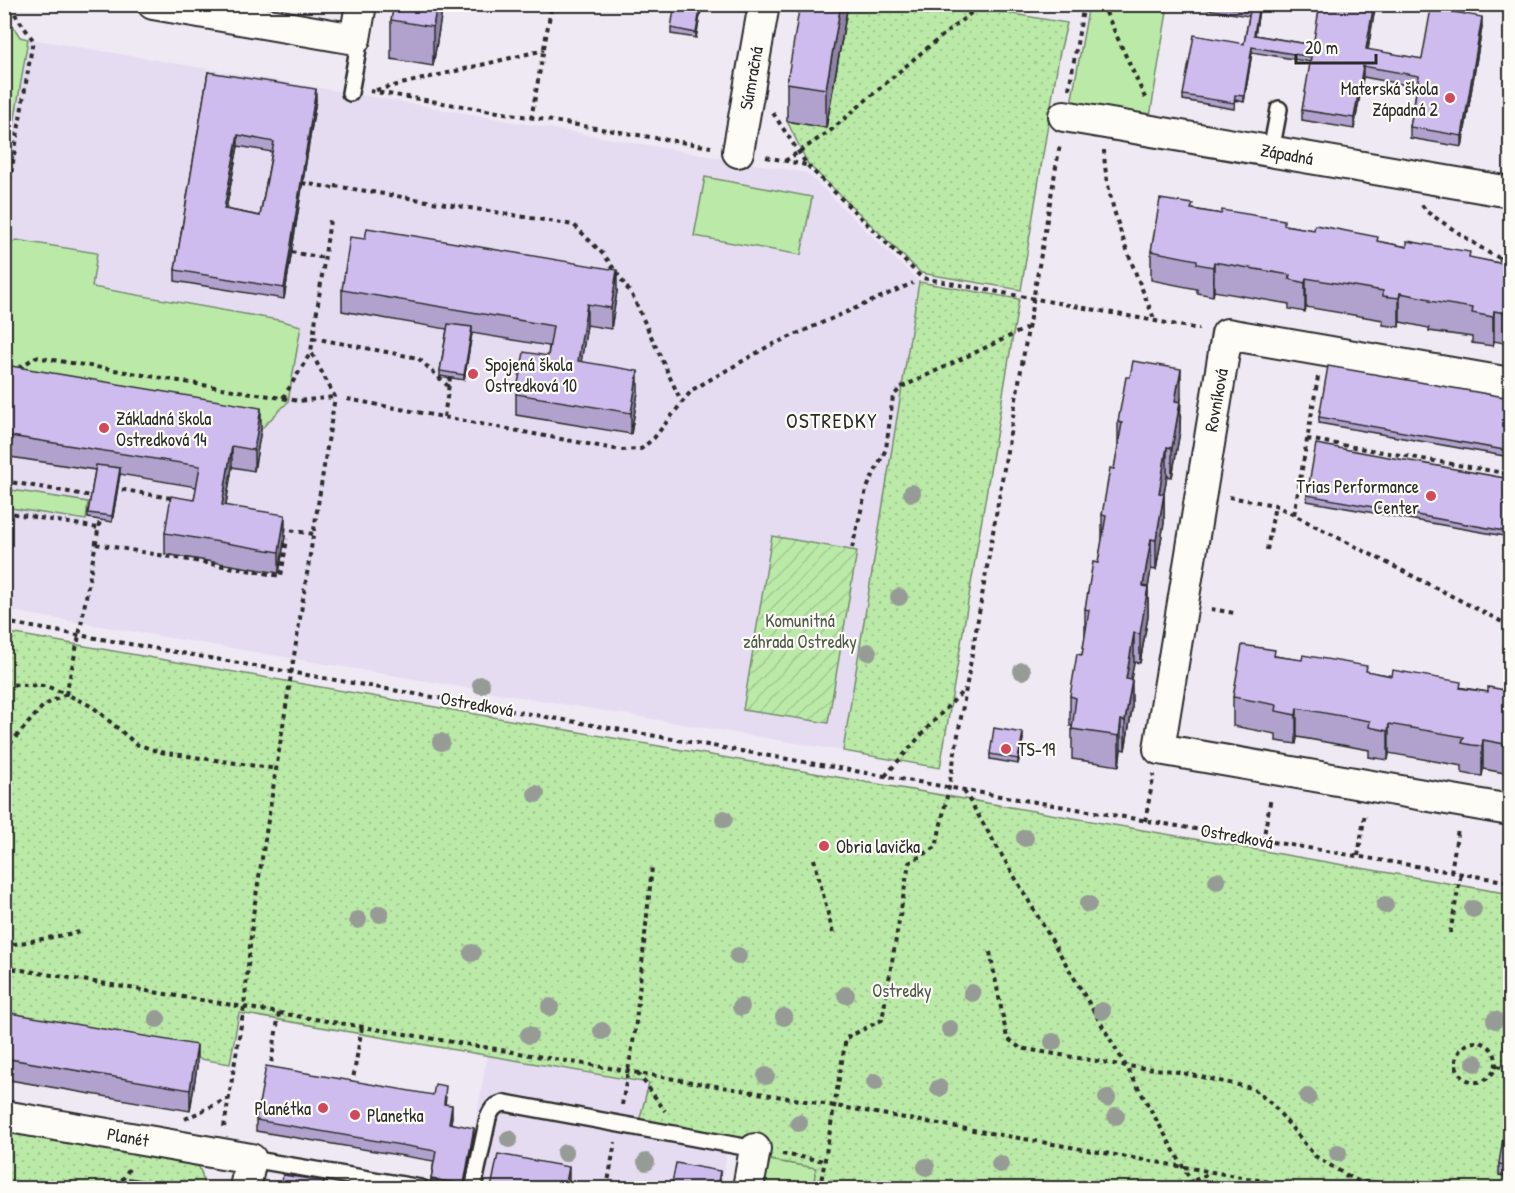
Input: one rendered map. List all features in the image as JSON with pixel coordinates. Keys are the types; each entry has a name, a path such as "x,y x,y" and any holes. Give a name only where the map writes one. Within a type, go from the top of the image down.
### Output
{"street":[{"path":"153,4 355,39 361,4"},
{"name":"Súmračná","path":"738,152 764,4"},
{"name":"Západná","path":"1064,116 1510,192"},
{"path":"1227,334 1510,383"},
{"name":"Rovníková","path":"1159,749 1227,334"},
{"path":"1159,749 1510,810"},
{"name":"Planét","path":"4,1116 251,1159"},
{"path":"748,1188 755,1149"},
{"path":"245,1188 251,1159"}],"lane":[{"path":"351,90 358,49 355,39"},
{"path":"1271,151 1279,109"},
{"path":"473,1188 488,1118 497,1104 755,1149"},
{"path":"251,1159 422,1188"}],"path":[{"path":"4,217 33,40 8,4"},
{"path":"531,119 552,4"},
{"path":"784,161 830,131 982,4"},
{"path":"820,1188 846,1038 882,1020 909,863 936,847 949,787 1084,4"},
{"path":"1102,4 1159,132"},
{"path":"372,91 544,50"},
{"path":"751,81 807,165 922,278 1227,334"},
{"path":"351,90 372,91 807,165"},
{"path":"1104,123 1104,161 1115,211 1155,321"},
{"path":"4,156 14,158"},
{"path":"1404,174 1411,193 1427,212 1489,253 1510,263"},
{"path":"302,183 573,225 605,256 632,295 681,401"},
{"path":"283,398 311,352 330,220"},
{"path":"291,252 324,258"},
{"path":"347,399 620,450 641,448 654,438 692,390 769,346 913,283"},
{"path":"852,548 866,490 886,449 893,396 902,387 1028,327"},
{"path":"313,338 418,358 449,387"},
{"path":"1294,515 1323,351"},
{"path":"220,1153 244,1007 253,915 335,397 311,352"},
{"path":"4,377 36,357 298,401 335,397"},
{"path":"444,417 450,378"},
{"path":"1307,439 1510,474"},
{"path":"4,481 92,496"},
{"path":"106,487 184,500"},
{"path":"1200,492 1275,505 1510,626"},
{"path":"1267,550 1275,505"},
{"path":"4,512 98,528"},
{"path":"4,751 43,706 66,694 100,520"},
{"path":"278,528 314,534"},
{"path":"96,544 281,576 288,539"},
{"name":"Ostredková","path":"4,622 964,790 1510,882"},
{"path":"4,684 46,686 66,694 93,707 136,744 160,752 277,769"},
{"path":"885,776 928,726 966,689"},
{"path":"1145,821 1159,749"},
{"path":"1263,841 1276,770"},
{"path":"1358,856 1369,786"},
{"path":"964,790 1195,1188"},
{"path":"1451,872 1463,801"},
{"path":"814,859 834,937"},
{"path":"628,1071 644,954 652,867"},
{"path":"1450,933 1461,874"},
{"path":"4,946 80,932"},
{"path":"990,952 1007,1038 1020,1048 1126,1066 1173,1071 1252,1088 1273,1105 1315,1156 1360,1182 1384,1183"},
{"path":"4,968 638,1072 1304,1188"},
{"path":"269,1074 279,1013"},
{"path":"351,1092 362,1027"},
{"path":"1471,1041 1484,1043 1492,1050 1497,1066 1491,1077 1479,1083 1466,1080 1457,1070 1456,1058 1460,1047 1471,1041"},
{"path":"1497,1066 1510,1069"},
{"path":"638,1072 683,1136"},
{"path":"755,1149 825,1161"},
{"path":"117,1188 134,1162"},
{"path":"1178,1188 1211,1173"},
{"path":"1346,1175 1348,1188"}],"shaded area":[{"path":"4,14 20,37 807,173 919,282 843,751 5,610"},
{"path":"487,1056 736,1098 721,1188 465,1188"}],"green space":[{"path":"848,5 961,5 1067,23 1059,56 1021,290 921,273 808,164 787,121 826,128"},
{"path":"1089,5 1168,5 1150,117 1071,104"},
{"path":"5,14 20,37 28,39 5,179"},
{"path":"705,177 812,197 801,255 694,236"},
{"path":"16,240 97,253 92,287 301,326 288,402 261,429 5,387 5,358 9,333 5,331 5,248"},
{"path":"919,282 1019,299 940,768 843,751"},
{"path":"5,489 88,502 86,520 5,507"},
{"name":"Komunitná záhrada Ostredky","path":"772,536 857,551 828,723 743,710"},
{"name":"Ostredky","path":"4,632 1510,894 1510,1188 813,1188 816,1168 770,1160 639,1122 649,1083 239,1013 230,1064 5,1026"},
{"path":"4,1121 195,1159 202,1174 204,1188 5,1188"},
{"path":"770,1160 816,1168 813,1188 763,1188"}],"building":[{"path":"394,4 437,4 433,27 391,20"},
{"path":"675,4 701,4 696,33 671,28"},
{"path":"800,4 841,4 826,89 787,83"},
{"path":"1213,4 1259,4 1254,35 1313,45 1311,57 1252,47 1244,96 1235,95 1234,103 1183,95 1194,35 1244,44 1250,11"},
{"path":"1320,4 1374,4 1366,49 1422,59 1431,8 1482,17 1462,136 1410,127 1419,76 1363,66 1354,118 1302,110"},
{"path":"208,72 316,89 284,288 175,270","holes":["238,135 274,142 260,216 224,209"]},
{"path":"1160,199 1193,204 1191,209 1221,214 1222,210 1284,220 1284,225 1314,230 1315,225 1378,237 1377,241 1407,247 1407,241 1470,252 1469,257 1499,263 1500,257 1510,259 1510,314 1494,311 1493,317 1472,313 1473,308 1429,301 1430,299 1400,293 1399,298 1383,296 1383,291 1306,278 1305,283 1289,279 1290,275 1214,262 1213,267 1197,264 1197,260 1151,251"},
{"path":"367,228 617,270 611,308 587,304 578,361 638,371 631,413 516,394 524,352 548,356 553,326 342,290 350,237 365,239"},
{"path":"448,324 472,327 464,375 440,371"},
{"path":"1133,361 1181,369 1175,401 1180,402 1172,448 1167,447 1159,493 1164,494 1156,540 1151,539 1143,586 1148,587 1140,634 1134,633 1126,679 1132,680 1125,721 1121,720 1119,736 1072,729 1076,698 1070,696 1077,654 1082,655 1089,610 1085,609 1093,562 1098,563 1106,516 1102,515 1110,468 1114,469 1122,423 1118,422 1126,377 1130,377"},
{"path":"11,366 261,408 254,450 232,446 222,505 285,515 279,552 165,533 171,496 194,500 200,466 4,435 4,378 9,379"},
{"path":"1328,366 1510,398 1510,451 1319,417"},
{"path":"1316,444 1510,479 1510,532 1307,495"},
{"path":"96,465 120,468 112,516 88,513"},
{"path":"1242,645 1275,650 1274,656 1302,660 1303,655 1367,666 1366,671 1392,676 1393,670 1461,682 1460,688 1488,692 1488,687 1510,691 1510,745 1483,740 1482,746 1472,745 1462,743 1464,737 1389,724 1388,731 1369,727 1370,721 1297,708 1296,715 1276,711 1277,705 1233,697"},
{"name":"TS-19","path":"994,728 1023,733 1018,759 990,754"},
{"path":"4,1012 197,1045 190,1090 4,1058"},
{"path":"266,1066 433,1095 435,1084 446,1086 444,1104 452,1105 449,1123 474,1128 464,1184 431,1179 436,1151 256,1120"},
{"path":"1505,1125 1510,1125 1510,1166 1499,1164"},
{"path":"498,1154 569,1167 565,1188 491,1188"},
{"path":"676,1163 720,1171 717,1188 671,1188"},
{"path":"283,1175 324,1181 322,1188 281,1188"},
{"path":"129,1178 177,1186 176,1188 128,1188"}],"place":[{"name":"Materská škola Západná 2","path":"1450,98"},
{"name":"Spojená škola Ostredková 10","path":"473,374"},
{"name":"Základná škola Ostredková 14","path":"104,428"},
{"name":"Trias Performance Center","path":"1431,496"},
{"name":"TS-19","path":"1006,749"},
{"name":"Obria lavička","path":"824,846"},
{"name":"Planétka","path":"323,1108"},
{"name":"Planetka","path":"355,1115"}],"district":[{"name":"OSTREDKY","path":"832,420"}]}
